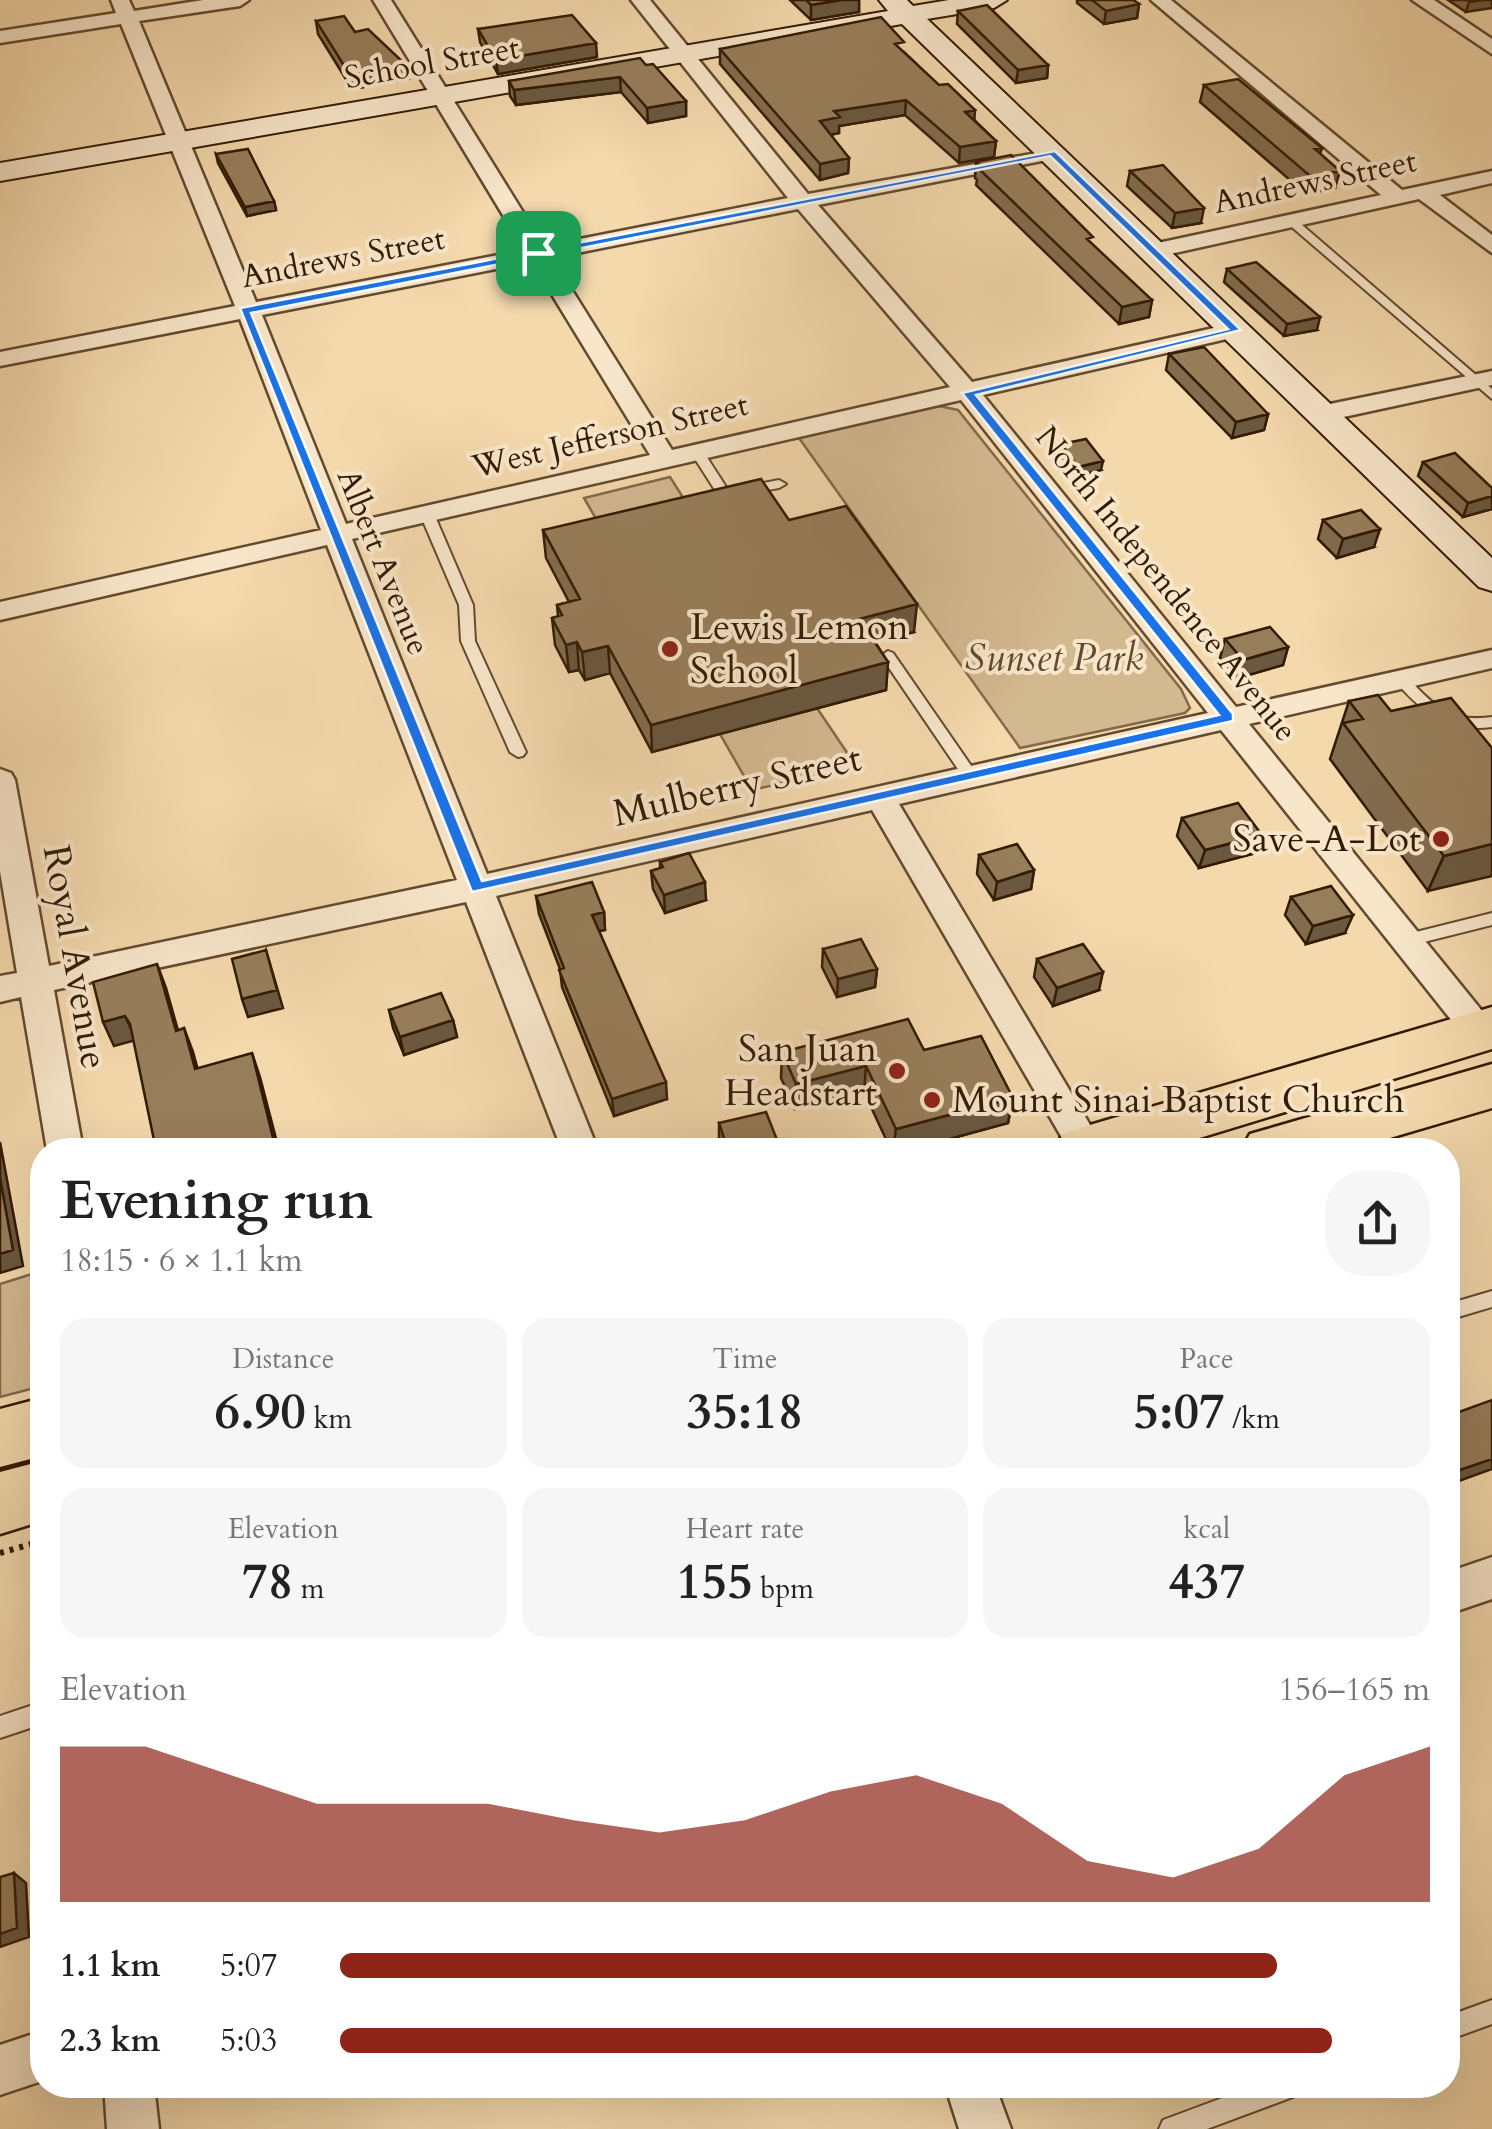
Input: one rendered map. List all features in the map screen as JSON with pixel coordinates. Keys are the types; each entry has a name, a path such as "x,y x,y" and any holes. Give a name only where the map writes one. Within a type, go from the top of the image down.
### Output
{"main road":[{"name":"School Street","path":"0,172 685,54 899,8 994,0"},
{"path":"899,8 1325,413 1492,579"},
{"path":"1125,1138 1486,1030"},
{"path":"1312,1138 1492,1086"},
{"path":"0,1438 30,1430"},
{"path":"0,1503 30,1495"}],"street":[{"path":"0,37 123,8 240,0"},
{"path":"382,0 664,458"},
{"name":"North Independence Avenue","path":"640,0 802,202 968,393 1408,940 1486,1030"},
{"path":"1160,0 1396,196"},
{"path":"1421,0 1492,48"},
{"name":"Albert Avenue","path":"123,8 181,141 244,311 575,1138"},
{"name":"Andrews Street","path":"0,359 1052,153"},
{"name":"Andrews Street","path":"1152,251 1492,177"},
{"path":"1423,192 1492,246"},
{"name":"West Jefferson Street","path":"0,612 1236,330"},
{"path":"1325,413 1487,385"},
{"name":"Mulberry Street","path":"0,989 477,888 878,794 1492,659"},
{"name":"Royal Avenue","path":"0,780 63,1138"},
{"path":"878,794 1078,1138"},
{"path":"1460,1590 1492,1578"},
{"path":"0,2070 30,2060"},
{"path":"130,2098 132,2129"},
{"path":"974,2098 985,2129"}],"lane":[{"path":"1290,220 1487,385"},
{"path":"696,451 726,495 778,484"},
{"path":"427,514 466,605 468,641 518,752"},
{"path":"888,656 969,774"},
{"path":"1401,679 1435,715 1466,724 1492,722"},
{"path":"1408,940 1492,919"},
{"path":"1460,1308 1492,1299"},
{"path":"0,1727 30,1717"},
{"path":"1460,2024 1492,2012"},
{"path":"1172,2129 1257,2098"}],"path":[{"path":"0,1553 30,1544"}],"green space":[{"name":"Sunset Park","path":"939,406 958,410 1181,689 1190,708 1185,713 1020,748 799,438"},
{"path":"670,477 698,521 610,543 584,498"},
{"path":"817,708 856,766 752,790 720,734"},
{"path":"30,1275 30,1389 0,1397 0,1284"}],"building":[{"path":"806,0 841,0 811,5"},
{"path":"1092,0 1133,0 1139,4 1106,11"},
{"path":"987,5 1048,65 1018,70 958,11"},
{"path":"572,15 596,43 496,60 478,29"},
{"path":"344,16 355,32 368,29 406,65 350,75 316,21"},
{"path":"881,17 904,42 895,44 939,85 948,84 975,110 965,112 996,141 960,147 906,100 834,111 840,117 820,121 849,158 820,164 720,49"},
{"path":"640,58 646,65 653,64 686,101 647,108 620,77 514,90 509,81"},
{"path":"1238,79 1322,148 1315,149 1340,171 1310,176 1204,85"},
{"path":"248,149 274,201 245,207 216,154"},
{"path":"1011,155 1093,237 1087,239 1152,300 1122,307 976,162"},
{"path":"1163,165 1204,208 1175,213 1130,171"},
{"path":"1256,262 1320,317 1287,324 1227,269"},
{"path":"1204,347 1268,414 1236,422 1169,354"},
{"path":"1086,439 1103,461 1078,467 1061,444"},
{"path":"1455,453 1492,488 1492,496 1468,503 1423,462"},
{"path":"761,479 789,520 846,506 917,604 859,619 888,662 651,725 608,646 582,652 577,642 566,645 552,618 562,615 557,605 580,599 543,530"},
{"path":"1361,510 1380,529 1343,539 1323,520"},
{"path":"1270,627 1288,647 1243,660 1225,639"},
{"path":"1378,695 1391,711 1451,698 1492,748 1492,844 1444,856 1343,723 1363,719 1349,701"},
{"path":"1238,803 1262,835 1205,850 1182,818"},
{"path":"1017,844 1034,870 997,882 979,855"},
{"path":"689,853 705,882 664,895 651,871 663,867 660,862"},
{"path":"592,882 604,912 592,915 666,1082 612,1099 559,970 564,968 536,896"},
{"path":"1331,886 1353,915 1313,926 1291,897"},
{"path":"861,939 877,969 838,979 823,949"},
{"path":"1083,944 1103,972 1057,988 1037,959"},
{"path":"266,950 277,990 242,999 232,959"},
{"path":"157,964 176,1031 184,1028 195,1069 252,1053 273,1138 154,1138 130,1024 125,1016 103,1022 93,982"},
{"path":"441,993 453,1020 400,1037 389,1010"},
{"path":"908,1019 924,1050 981,1036 1013,1098 896,1129 866,1066 796,1084 782,1052"},
{"path":"766,1112 776,1138 724,1138 719,1123"},
{"path":"0,1178 13,1250 0,1254"},
{"path":"1492,1400 1492,1459 1460,1470 1460,1412"},
{"path":"14,1873 17,1928 0,1934 0,1877"}],"place":[{"name":"Lewis Lemon School","path":"670,649"},
{"name":"Save-A-Lot","path":"1441,839"},
{"name":"San Juan Headstart","path":"897,1071"},
{"name":"Mount Sinai Baptist Church","path":"932,1100"}],"route":[{"path":"1052,153 1236,330 968,393 1228,718 878,794 477,888 244,311 538,253 1052,153"}]}
